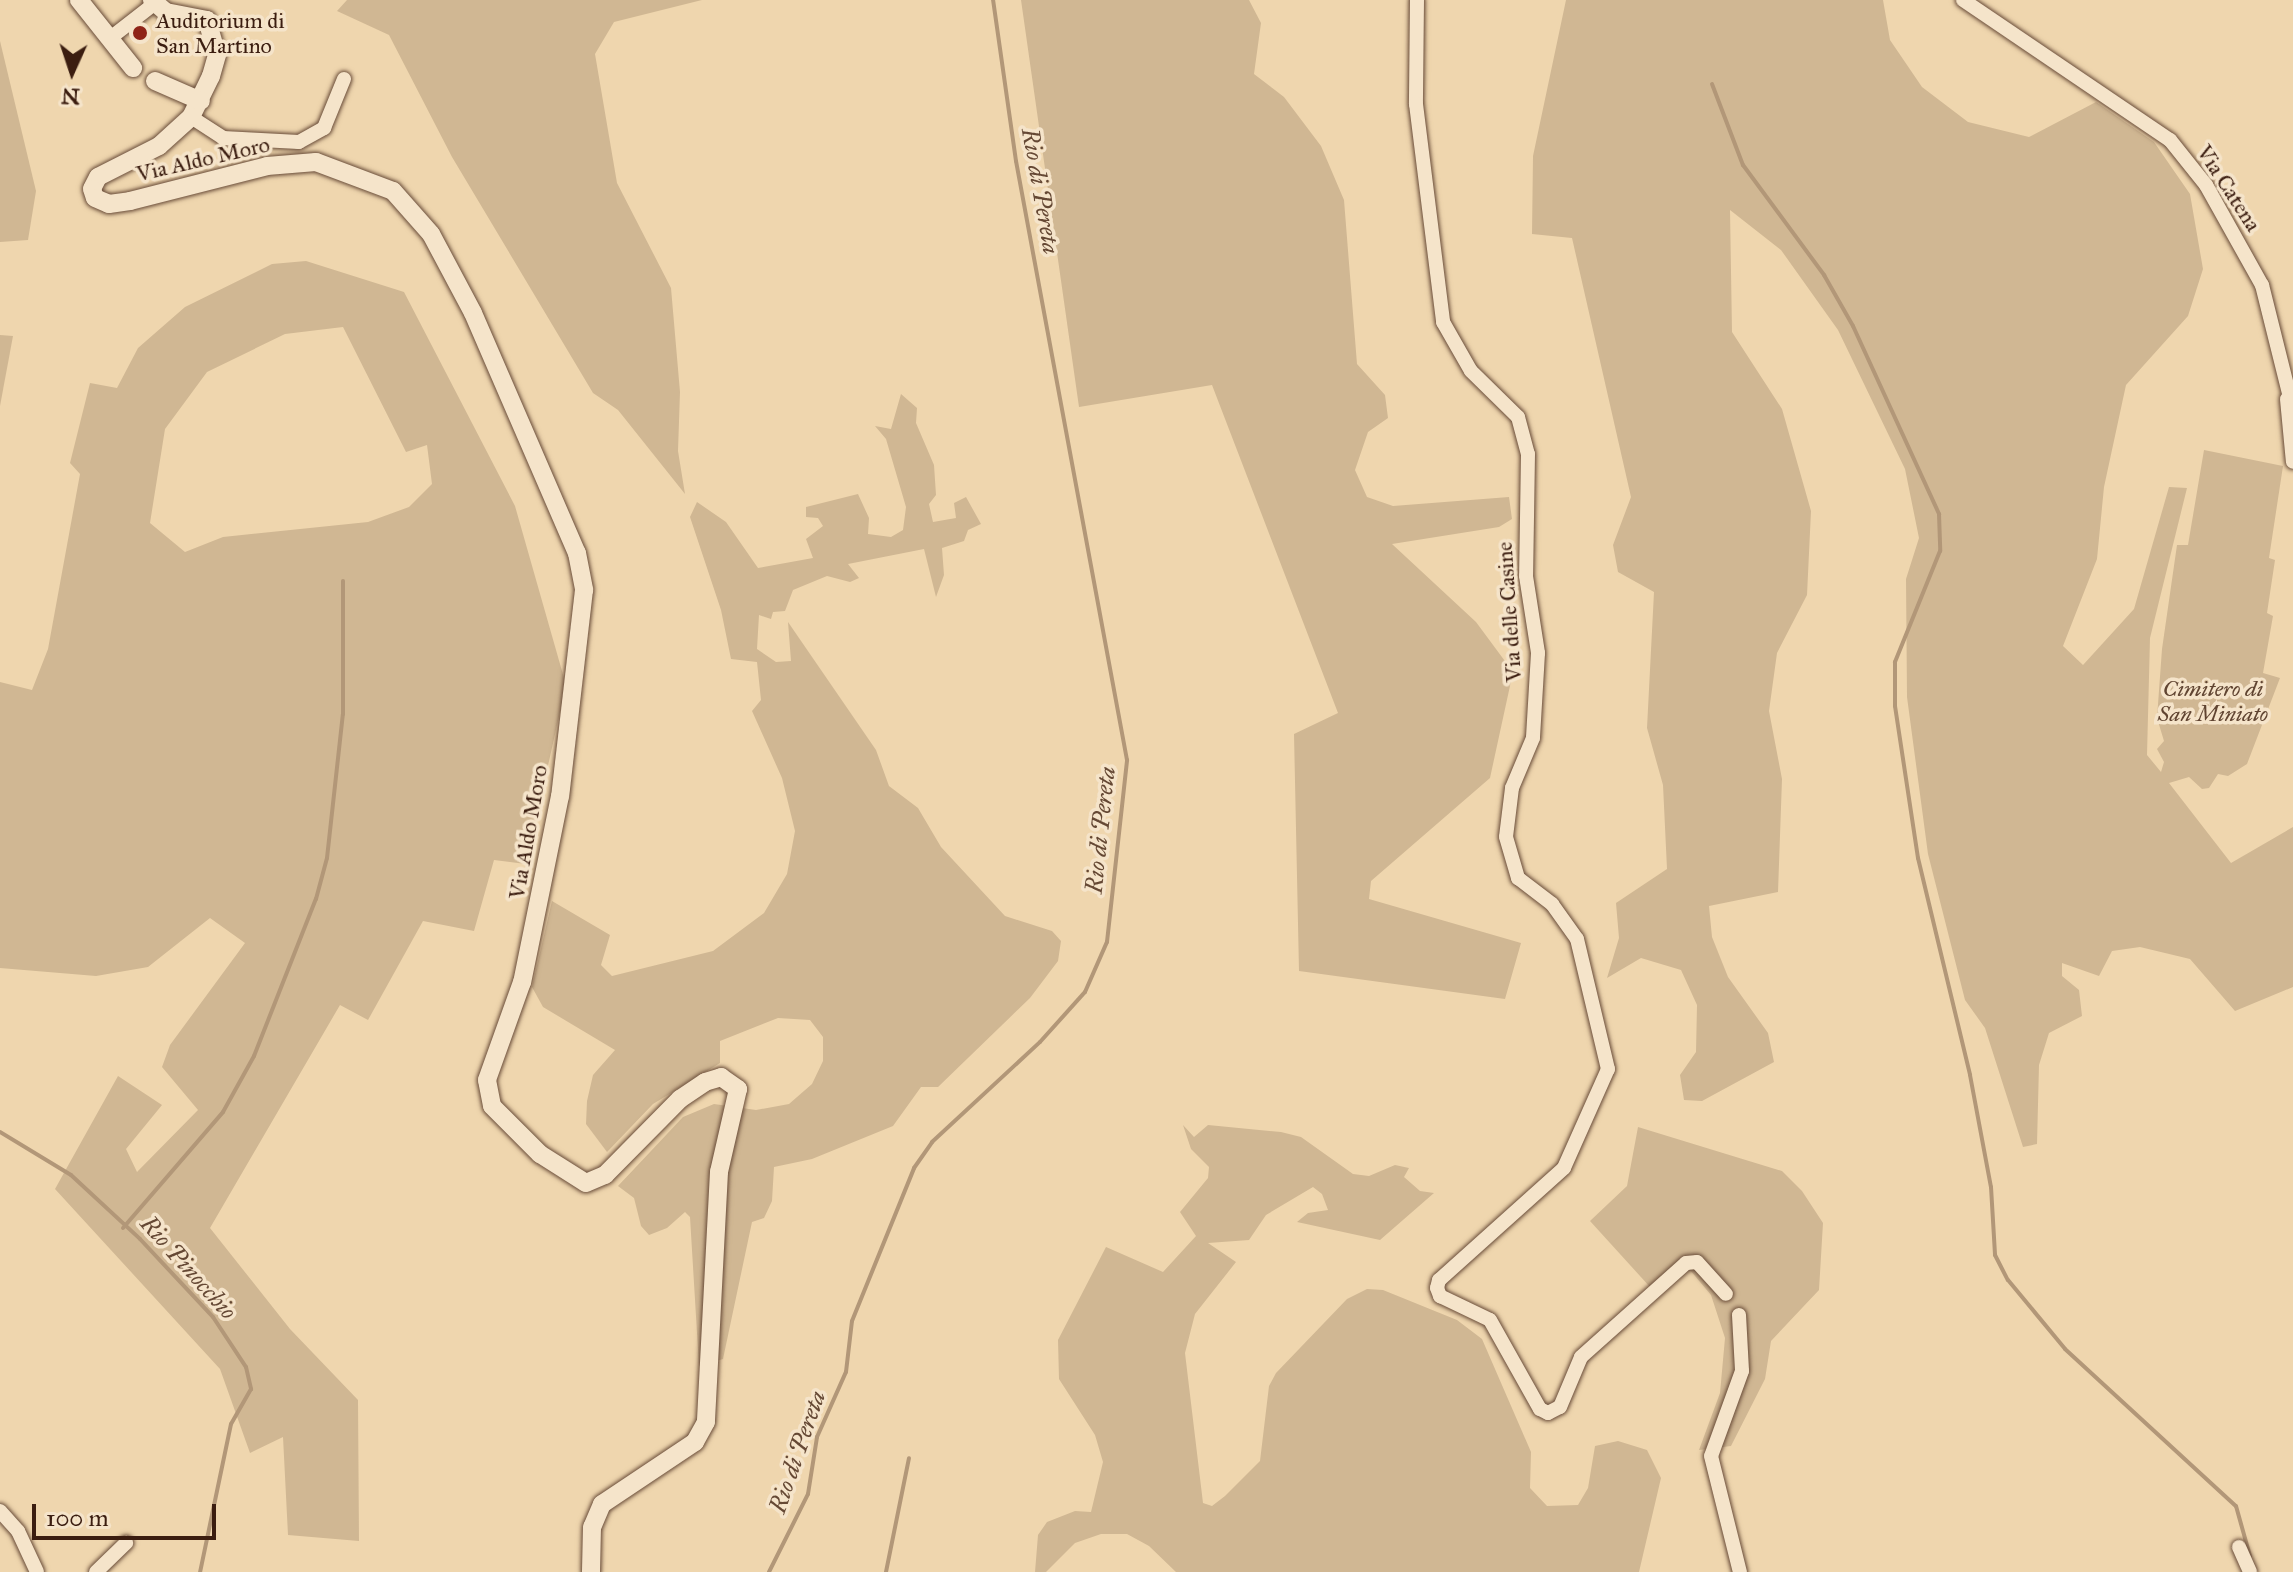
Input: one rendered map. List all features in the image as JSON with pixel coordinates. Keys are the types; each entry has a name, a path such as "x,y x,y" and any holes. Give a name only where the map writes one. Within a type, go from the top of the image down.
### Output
{"main road":[{"path":"79,0 133,68"},
{"path":"153,2 175,15 201,16 212,28 217,55 196,109 155,81"},
{"name":"Via Aldo Moro","path":"196,109 159,146 98,177 92,189 95,198 109,204 130,201 267,166 316,162 393,191 431,234 473,313 577,553 584,590 560,796 522,982 487,1080 492,1106 540,1154 586,1183 605,1175 680,1099 705,1082 721,1077 738,1089 719,1172 706,1422 695,1442 602,1504 592,1527 591,1572"}],"street":[{"name":"Via delle Casine","path":"1417,0 1416,104 1443,322 1471,371 1518,417 1528,454 1526,576 1538,653 1533,738 1512,788 1506,837 1518,878 1552,904 1577,939 1608,1069 1564,1168 1439,1280 1437,1288 1440,1296 1490,1320 1540,1409 1548,1413 1560,1407 1581,1357 1686,1263 1697,1262 1726,1294"},
{"name":"Via Catena","path":"1963,0 2170,140 2206,185 2262,285 2293,409"},
{"path":"109,39 153,2"},
{"name":"Via Aldo Moro","path":"196,109 223,138 251,142 314,138 324,128 344,79"},
{"path":"2285,381 2293,462"},
{"path":"1739,1315 1742,1371 1711,1456 1740,1572"},
{"path":"0,1511 18,1531 37,1572"},
{"path":"96,1572 126,1543"},
{"path":"2239,1547 2250,1572"}],"green space":[{"path":"347,0 702,0 614,22 595,54 617,183 671,288 680,392 678,451 685,494 618,410 593,393 452,157 389,35 337,11"},
{"path":"1021,0 1249,0 1261,23 1254,74 1284,97 1321,146 1344,200 1357,364 1385,395 1388,418 1368,432 1355,470 1367,497 1393,506 1509,497 1512,519 1499,527 1392,544 1476,622 1513,672 1490,778 1371,881 1369,899 1521,943 1505,999 1299,971 1294,734 1338,713 1212,385 1079,407"},
{"name":"Cimitero di San Miniato","path":"1566,0 1883,0 1890,40 1922,87 1968,122 2029,137 2096,102 2154,142 2190,194 2203,269 2188,316 2126,385 2104,487 2097,559 2063,646 2083,665 2134,609 2169,487 2187,488 2150,638 2147,755 2161,772 2164,762 2157,749 2164,741 2157,718 2162,649 2177,545 2188,545 2204,450 2283,466 2269,558 2275,560 2267,613 2273,616 2263,673 2280,678 2247,764 2228,776 2218,774 2209,788 2202,789 2189,777 2169,783 2231,863 2293,827 2293,987 2235,1011 2190,959 2140,947 2112,951 2099,976 2062,963 2062,976 2079,990 2082,1016 2049,1033 2039,1065 2037,1144 2023,1147 1985,1028 1965,1000 1928,854 1907,697 1906,579 1919,538 1905,469 1838,330 1781,250 1730,210 1732,332 1782,409 1811,511 1807,595 1777,653 1769,711 1782,779 1778,892 1709,906 1712,937 1728,977 1768,1033 1774,1062 1702,1101 1684,1100 1680,1075 1696,1052 1697,1005 1681,970 1641,958 1607,978 1619,938 1616,903 1667,869 1663,785 1647,728 1654,592 1618,572 1613,545 1631,497 1572,238 1532,234 1533,156"},
{"path":"0,41 36,191 28,240 0,242"},
{"path":"306,261 404,292 515,506 566,685 526,864 494,860 474,931 423,921 368,1020 340,1005 210,1228 290,1329 358,1400 359,1541 288,1535 283,1437 250,1453 220,1369 55,1189 118,1076 162,1105 126,1149 137,1172 198,1110 162,1067 170,1045 245,943 210,918 148,967 96,976 0,968 0,682 32,690 48,649 80,474 70,463 90,383 117,388 138,348 185,307 272,264","holes":["343,327 406,452 427,445 432,484 409,507 368,522 223,537 185,552 150,523 165,429 207,372 285,334"]},
{"path":"0,335 13,336 0,406"},
{"path":"901,394 917,408 916,423 934,465 936,495 929,504 933,522 956,518 954,503 966,497 981,524 968,530 964,541 942,548 944,575 936,597 924,549 848,564 859,578 850,582 827,576 793,590 785,611 773,612 771,619 759,615 757,649 776,662 791,661 788,622 876,750 889,786 918,808 941,847 1005,916 1052,931 1061,941 1058,961 1030,998 938,1087 921,1087 893,1126 812,1159 774,1167 772,1201 764,1218 752,1222 723,1359 699,1366 690,1217 685,1212 667,1228 649,1235 641,1226 634,1198 618,1186 683,1117 714,1104 756,1110 789,1104 812,1084 823,1061 823,1037 810,1020 778,1018 720,1041 720,1063 653,1104 607,1152 586,1124 587,1101 593,1075 615,1050 543,1007 532,987 552,901 610,935 601,965 612,976 713,951 764,913 787,874 795,831 782,778 752,711 761,700 757,662 731,659 721,610 690,517 697,502 726,522 758,568 813,558 806,539 823,526 818,518 806,517 806,507 858,494 869,518 868,534 891,537 903,530 906,507 886,439 875,426 891,429"},
{"path":"1183,1125 1194,1137 1208,1125 1301,1137 1353,1174 1369,1176 1395,1165 1409,1168 1404,1177 1420,1191 1434,1193 1380,1240 1297,1222 1308,1213 1328,1210 1322,1194 1313,1187 1266,1215 1249,1240 1208,1243 1236,1262 1195,1314 1185,1353 1203,1503 1212,1506 1260,1461 1269,1386 1276,1373 1347,1299 1367,1289 1383,1290 1457,1320 1482,1339 1531,1452 1530,1488 1547,1506 1578,1505 1588,1488 1595,1446 1618,1441 1647,1450 1661,1478 1639,1572 1176,1572 1149,1546 1127,1534 1101,1534 1075,1543 1046,1572 1035,1572 1038,1535 1047,1522 1075,1511 1091,1512 1103,1462 1095,1435 1059,1379 1058,1340 1106,1247 1163,1272 1196,1236 1180,1212 1208,1178 1209,1167 1191,1149"},
{"path":"1638,1127 1782,1171 1802,1191 1823,1223 1819,1290 1771,1341 1765,1379 1731,1446 1699,1450 1720,1393 1725,1338 1711,1295 1690,1270 1650,1287 1590,1221 1627,1186"}],"waterway":[{"name":"Rio di Pereta","path":"769,1572 808,1494 817,1437 846,1372 852,1321 914,1168 932,1142 1040,1042 1085,992 1107,942 1127,760 1016,161 993,0"},
{"path":"1712,84 1743,165 1824,275 1853,326 1939,514 1940,551 1895,662 1895,706 1918,858 1970,1075 1991,1187 1995,1255 2008,1280 2065,1349 2236,1506 2250,1556"},
{"path":"123,1228 223,1112 254,1056 316,899 327,858 343,714 343,581"},
{"name":"Rio Pinocchio","path":"0,1132 71,1175 140,1239 213,1317 246,1367 251,1389 231,1424 200,1572"},
{"path":"886,1572 909,1458"}],"place":[{"name":"Auditorium di San Martino","path":"140,33"}]}
